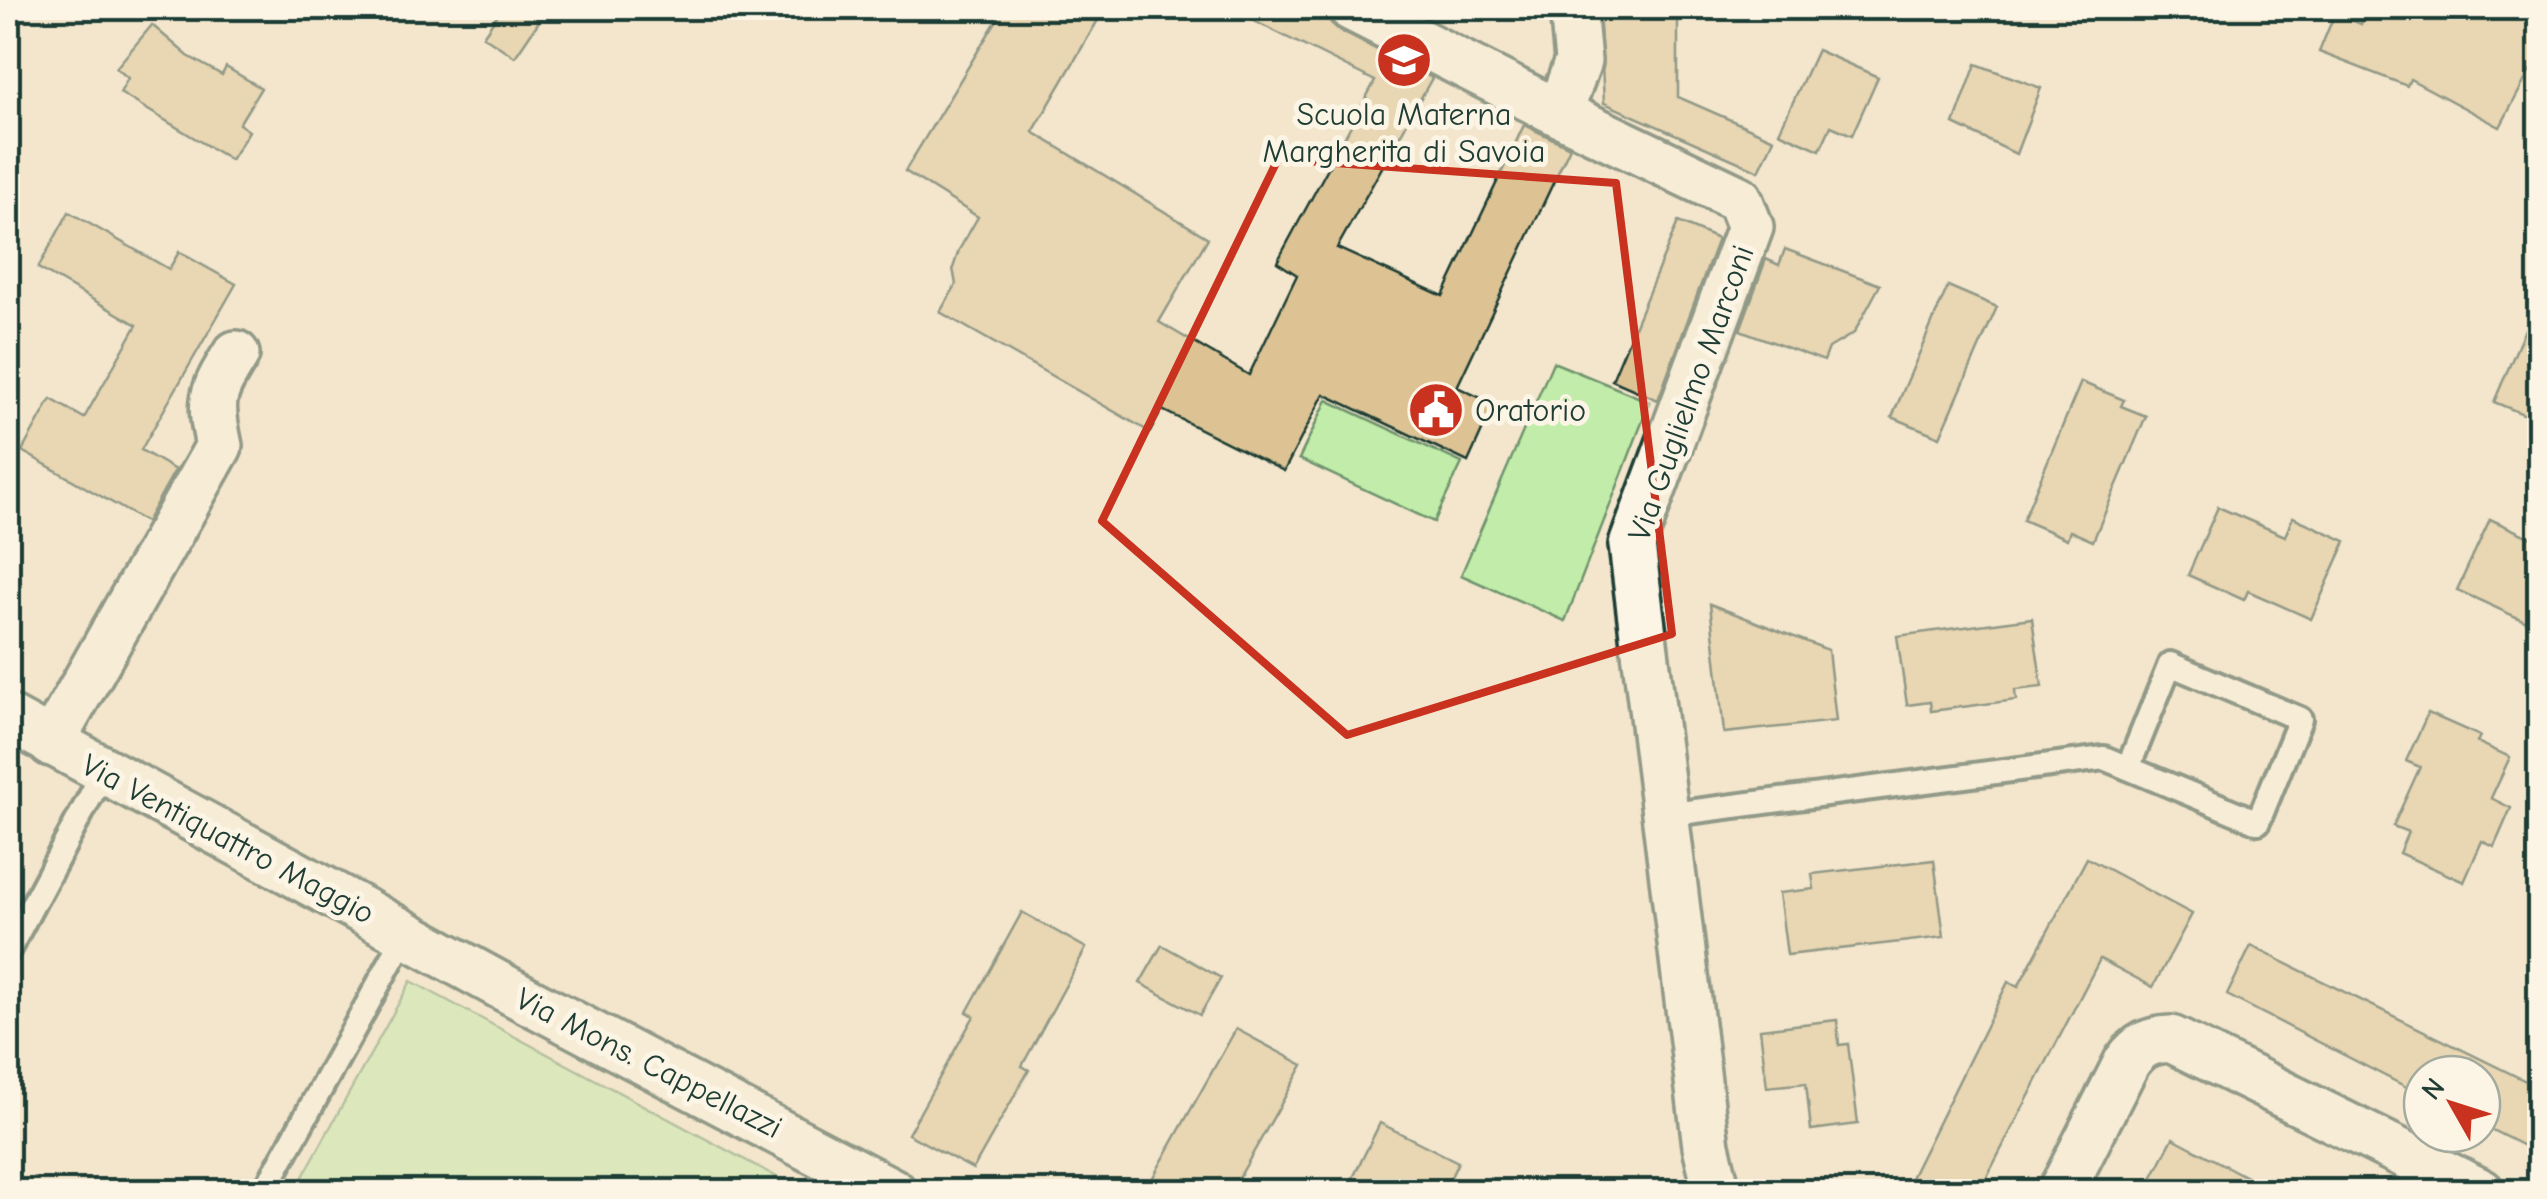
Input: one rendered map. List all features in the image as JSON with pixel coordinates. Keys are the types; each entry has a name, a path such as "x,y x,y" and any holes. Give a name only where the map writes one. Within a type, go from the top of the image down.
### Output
{"street":[{"name":"Via Guglielmo Marconi","path":"1352,8 1739,199 1750,227 1632,545 1706,1146 1717,1192"},
{"path":"1559,113 1578,61 1572,8"},
{"name":"Via Ventiquattro Maggio","path":"51,743 218,446 210,408 222,376 236,354"},
{"name":"Via Ventiquattro Maggio","path":"8,718 406,934"},
{"name":"Via Mons. Cappellazzi","path":"406,934 892,1192"},
{"path":"2062,1192 2136,1048 2152,1040 2171,1038 2481,1192"}],"lane":[{"path":"1666,815 2104,758 2128,768 2258,822 2300,719 2170,664 2128,768"},
{"path":"8,950 104,771"},
{"path":"264,1192 406,934"}],"highlighted area":[{"path":"1278,159 1616,183 1672,634 1347,735 1102,521"}],"green space":[{"path":"1553,362 1650,402 1565,621 1461,575"},
{"path":"1327,400 1462,463 1434,522 1299,459"},
{"path":"411,981 803,1191 295,1191"}],"building":[{"path":"502,8 548,8 515,57 483,36"},
{"path":"1004,8 1105,8 1033,132 1208,238 1159,322 1249,375 1297,275 1277,262 1375,81 1228,8 1317,8 1327,12 1340,31 1432,78 1337,248 1443,296 1524,125 1570,147 1457,387 1494,404 1468,462 1324,394 1284,471 1162,410 1150,432 940,312 956,285 953,268 959,250 978,217 905,171"},
{"path":"1599,8 1678,8 1678,97 1774,139 1759,171 1604,103"},
{"path":"2368,8 2540,8 2540,52 2500,127 2410,79 2407,86 2319,52 2335,13 2361,24"},
{"path":"152,25 188,56 222,75 226,67 261,88 239,124 249,131 231,160 120,93 128,78 116,68"},
{"path":"1817,50 1878,77 1852,135 1831,126 1820,150 1779,132"},
{"path":"1976,64 2041,88 2016,154 1954,124"},
{"path":"69,212 169,269 179,252 236,284 141,450 175,470 146,522 22,451 51,399 84,418 137,325 38,268"},
{"path":"1678,222 1718,239 1658,400 1612,380"},
{"path":"1785,249 1880,285 1854,333 1829,348 1824,361 1740,330 1766,259 1779,265"},
{"path":"1948,286 1997,307 1940,437 1892,417"},
{"path":"2540,294 2540,421 2494,402"},
{"path":"2081,382 2124,400 2121,406 2146,416 2093,541 2070,531 2067,539 2023,520"},
{"path":"2218,507 2285,536 2293,517 2346,541 2311,619 2248,591 2244,600 2188,575"},
{"path":"2490,519 2540,542 2540,628 2457,590"},
{"path":"1710,604 1828,650 1836,721 1724,733"},
{"path":"2032,618 2042,687 2015,690 2016,700 1931,711 1930,702 1907,705 1897,636"},
{"path":"2428,713 2480,736 2477,742 2510,757 2491,798 2511,808 2494,847 2482,841 2464,882 2399,853 2408,832 2393,826 2420,767 2406,761"},
{"path":"2087,858 2192,914 2153,987 2100,959 1979,1192 1904,1192 2008,982 2018,987"},
{"path":"1934,860 1944,937 1787,955 1779,893 1814,889 1812,874"},
{"path":"1022,912 1086,948 1022,1066 1029,1070 973,1169 908,1134 974,1016 967,1012"},
{"path":"1162,945 1221,978 1200,1015 1140,983"},
{"path":"2251,946 2471,1054 2402,1054 2402,1085 2227,995"},
{"path":"1837,1020 1839,1045 1848,1044 1858,1124 1811,1130 1806,1083 1767,1087 1760,1029"},
{"path":"1236,1029 1303,1065 1231,1192 1175,1192 1152,1179"},
{"path":"2502,1069 2540,1088 2540,1154 2502,1135"},
{"path":"1380,1123 1458,1162 1444,1192 1346,1192"},
{"path":"2173,1138 2275,1192 2145,1192"}],"place":[{"name":"Scuola Materna Margherita di Savoia","path":"1404,60"},
{"name":"Oratorio","path":"1436,410"}]}
